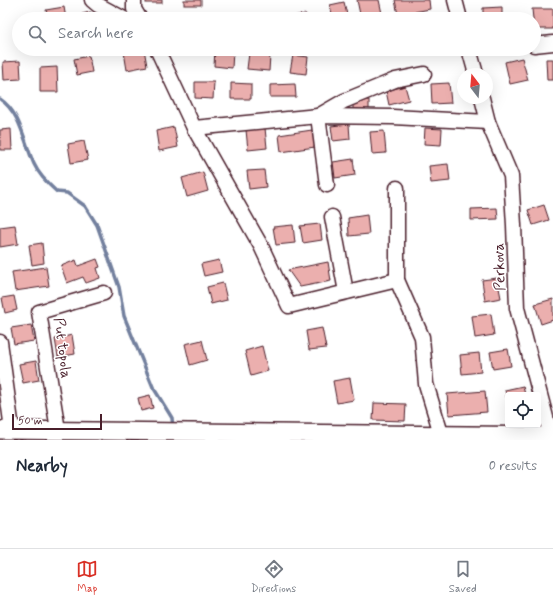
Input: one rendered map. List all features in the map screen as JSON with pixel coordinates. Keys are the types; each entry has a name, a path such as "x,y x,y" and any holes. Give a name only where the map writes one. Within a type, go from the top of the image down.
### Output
{"main road":[{"path":"6,429 184,431 316,436 552,437"}],"street":[{"path":"92,0 111,12"},
{"path":"134,0 134,9 136,12"},
{"path":"455,0 458,12"},
{"path":"541,44 553,43"},
{"path":"160,56 194,128 261,246 289,306 397,280"},
{"path":"471,56 474,68"},
{"path":"318,116 344,101 395,80 424,74"},
{"name":"Perkova","path":"484,104 488,122 511,176 517,308 552,437"},
{"path":"194,128 318,116 392,117 488,122"},
{"path":"318,116 327,185"},
{"path":"397,188 397,280 422,337 426,384 442,437"},
{"path":"332,217 346,292"},
{"name":"Put topola","path":"58,430 39,312 104,293"},
{"path":"0,342 6,429"}],"building":[{"path":"146,0 162,0 162,3 146,3"},
{"path":"184,0 201,0 201,5 184,5"},
{"path":"357,0 379,0 382,12 360,12"},
{"path":"395,0 429,0 430,9 414,12 397,12"},
{"path":"344,2 346,12 332,12 330,5"},
{"path":"64,7 65,12 46,12 46,10"},
{"path":"502,7 502,12 483,12 483,8"},
{"path":"532,9 553,9 553,29 541,29 541,12 532,12"},
{"path":"89,56 92,72 77,75 74,59"},
{"path":"125,56 145,56 147,66 127,70"},
{"path":"215,56 233,56 232,68 214,66"},
{"path":"249,56 270,56 269,71 247,69"},
{"path":"293,56 308,57 306,74 290,72"},
{"path":"522,58 528,80 510,84 505,62"},
{"path":"546,59 553,59 553,80 547,80"},
{"path":"20,61 21,79 4,80 3,62"},
{"path":"57,67 58,92 40,92 40,68"},
{"path":"195,82 214,82 213,99 195,98"},
{"path":"231,83 251,84 251,99 231,99"},
{"path":"449,83 451,103 432,104 431,84"},
{"path":"295,84 296,97 270,97 270,85"},
{"path":"405,86 409,100 389,105 386,91"},
{"path":"369,100 369,110 353,111 353,101"},
{"path":"349,124 350,139 333,141 331,126"},
{"path":"174,127 178,147 159,151 156,131"},
{"path":"265,128 267,148 248,150 246,130"},
{"path":"425,128 442,129 441,145 424,144"},
{"path":"11,129 12,150 0,150 0,130"},
{"path":"312,130 315,147 281,152 279,135"},
{"path":"384,131 386,153 372,154 370,132"},
{"path":"84,141 88,160 71,163 68,144"},
{"path":"353,159 355,175 335,178 333,162"},
{"path":"448,164 450,181 431,183 429,166"},
{"path":"264,170 266,187 249,189 247,171"},
{"path":"203,172 208,191 187,197 182,178"},
{"path":"544,205 549,220 533,225 528,210"},
{"path":"497,208 498,219 471,220 471,209"},
{"path":"367,215 369,234 349,236 348,218"},
{"path":"320,224 322,240 303,243 300,226"},
{"path":"15,225 18,244 0,247 0,227"},
{"path":"293,225 295,243 276,245 273,227"},
{"path":"42,243 44,263 32,265 29,245"},
{"path":"97,259 100,267 97,268 100,278 86,283 83,277 67,283 61,266 76,260 78,266"},
{"path":"219,260 222,272 204,276 201,264"},
{"path":"328,262 331,281 300,287 288,270"},
{"path":"46,267 49,286 15,291 12,272"},
{"path":"497,278 501,298 485,301 482,280"},
{"path":"223,283 227,300 211,304 207,287"},
{"path":"14,296 17,310 5,313 2,298"},
{"path":"553,299 553,320 541,324 535,304"},
{"path":"491,314 494,335 475,338 472,316"},
{"path":"31,325 34,341 14,344 11,328"},
{"path":"322,328 326,348 309,350 306,331"},
{"path":"72,335 75,354 58,357 55,339"},
{"path":"202,340 207,360 190,365 185,344"},
{"path":"262,346 268,371 251,376 245,351"},
{"path":"508,349 511,366 493,369 490,352"},
{"path":"479,353 481,372 462,374 460,355"},
{"path":"36,361 39,380 23,383 19,364"},
{"path":"350,378 354,400 337,403 333,381"},
{"path":"523,386 524,392 505,392 505,390"},
{"path":"485,391 487,412 449,415 447,394"},
{"path":"150,395 153,408 141,411 138,398"},
{"path":"374,403 406,404 405,421 373,420"}],"waterway":[{"path":"0,99 13,112 21,128 34,164 41,176 57,192 67,193 85,206 97,225 119,287 124,316 153,387 172,418 173,428"}]}
